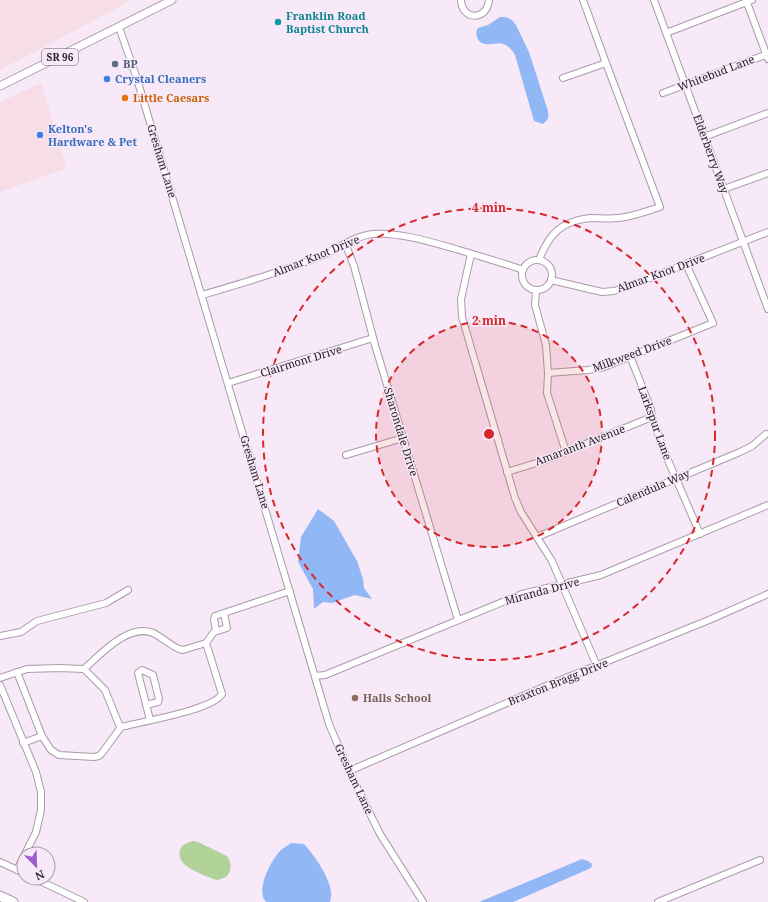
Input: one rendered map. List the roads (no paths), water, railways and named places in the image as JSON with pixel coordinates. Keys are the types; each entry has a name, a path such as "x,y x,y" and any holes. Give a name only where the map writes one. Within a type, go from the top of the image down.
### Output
{"highway":[{"path":"0,896 13,902"}],"main road":[{"name":"SR 96","path":"0,86 172,0"}],"street":[{"path":"461,0 463,9 467,13 476,16 484,12 488,7 489,0"},
{"path":"539,260 542,252 558,229 572,221 591,218 619,218 660,207 583,0"},
{"name":"Elderberry Way","path":"654,0 743,241 765,294 768,309"},
{"path":"666,33 748,1 767,56"},
{"name":"Gresham Lane","path":"119,27 138,79 329,724 349,771 380,834 423,902"},
{"name":"Whitebud Lane","path":"663,93 767,56"},
{"path":"563,78 606,63"},
{"path":"704,137 768,113"},
{"path":"724,189 768,173"},
{"name":"Almar Knot Drive","path":"551,280 602,292 614,291 768,232"},
{"name":"Almar Knot Drive","path":"202,295 294,266 324,255 345,243 373,234 395,235 428,241 523,270"},
{"name":"Sharondale Drive","path":"345,243 354,266 373,338 458,620"},
{"path":"471,254 461,299 462,317 507,472 521,512 552,561 597,666"},
{"path":"539,260 549,266 552,275 551,280 545,288 536,290 524,284 522,279 523,270 526,265 530,262 539,260"},
{"name":"Milkweed Drive","path":"548,372 597,369 713,323 686,264"},
{"path":"536,290 535,305 546,345 549,400 566,452"},
{"name":"Clairmont Drive","path":"228,383 373,338"},
{"name":"Larkspur Lane","path":"630,356 651,409 652,417 664,451 700,534"},
{"name":"Amaranth Avenue","path":"507,472 543,461 652,417"},
{"name":"Calendula Way","path":"537,537 740,452 752,446 766,434"},
{"path":"346,455 403,438"},
{"name":"Miranda Drive","path":"315,676 325,675 522,594 601,575 768,505"},
{"path":"0,636 21,632 37,621 106,602 128,590"},
{"path":"216,631 215,616 290,591"},
{"name":"Braxton Bragg Drive","path":"349,771 768,594"},
{"path":"84,670 105,649 133,633 152,633 183,650 206,643 214,632 228,628 224,613"},
{"path":"17,672 42,736 51,750 59,755 94,757 102,753 120,728 171,716 190,710 220,697 222,694 206,643"},
{"path":"0,678 32,668 84,670 106,690 120,728"},
{"path":"146,705 158,702 159,699 153,676 142,670 138,673 146,705 150,720"},
{"path":"0,684 36,772 41,792 41,810 36,832 29,846"},
{"path":"23,743 42,736"},
{"path":"658,902 760,860"},
{"path":"0,862 16,870"},
{"path":"51,886 84,902"}],"water":[{"path":"500,17 506,17 512,20 529,52 548,111 548,119 543,124 534,121 513,51 503,44 482,43 477,37 476,32 478,28 488,25"},
{"path":"318,509 334,521 357,561 363,579 364,588 372,599 355,595 332,603 323,602 314,609 313,589 298,562 301,537"},
{"path":"291,843 304,844 317,860 328,880 331,895 330,902 266,902 263,897 262,890 266,875 277,855"},
{"path":"582,859 592,864 591,868 513,902 479,902"}],"place":[{"name":"Franklin Road Baptist Church","path":"278,22"},
{"name":"BP","path":"115,64"},
{"name":"Crystal Cleaners","path":"107,79"},
{"name":"Little Caesars","path":"125,98"},
{"name":"Kelton's Hardware & Pet","path":"40,135"},
{"name":"Halls School","path":"355,698"}]}
